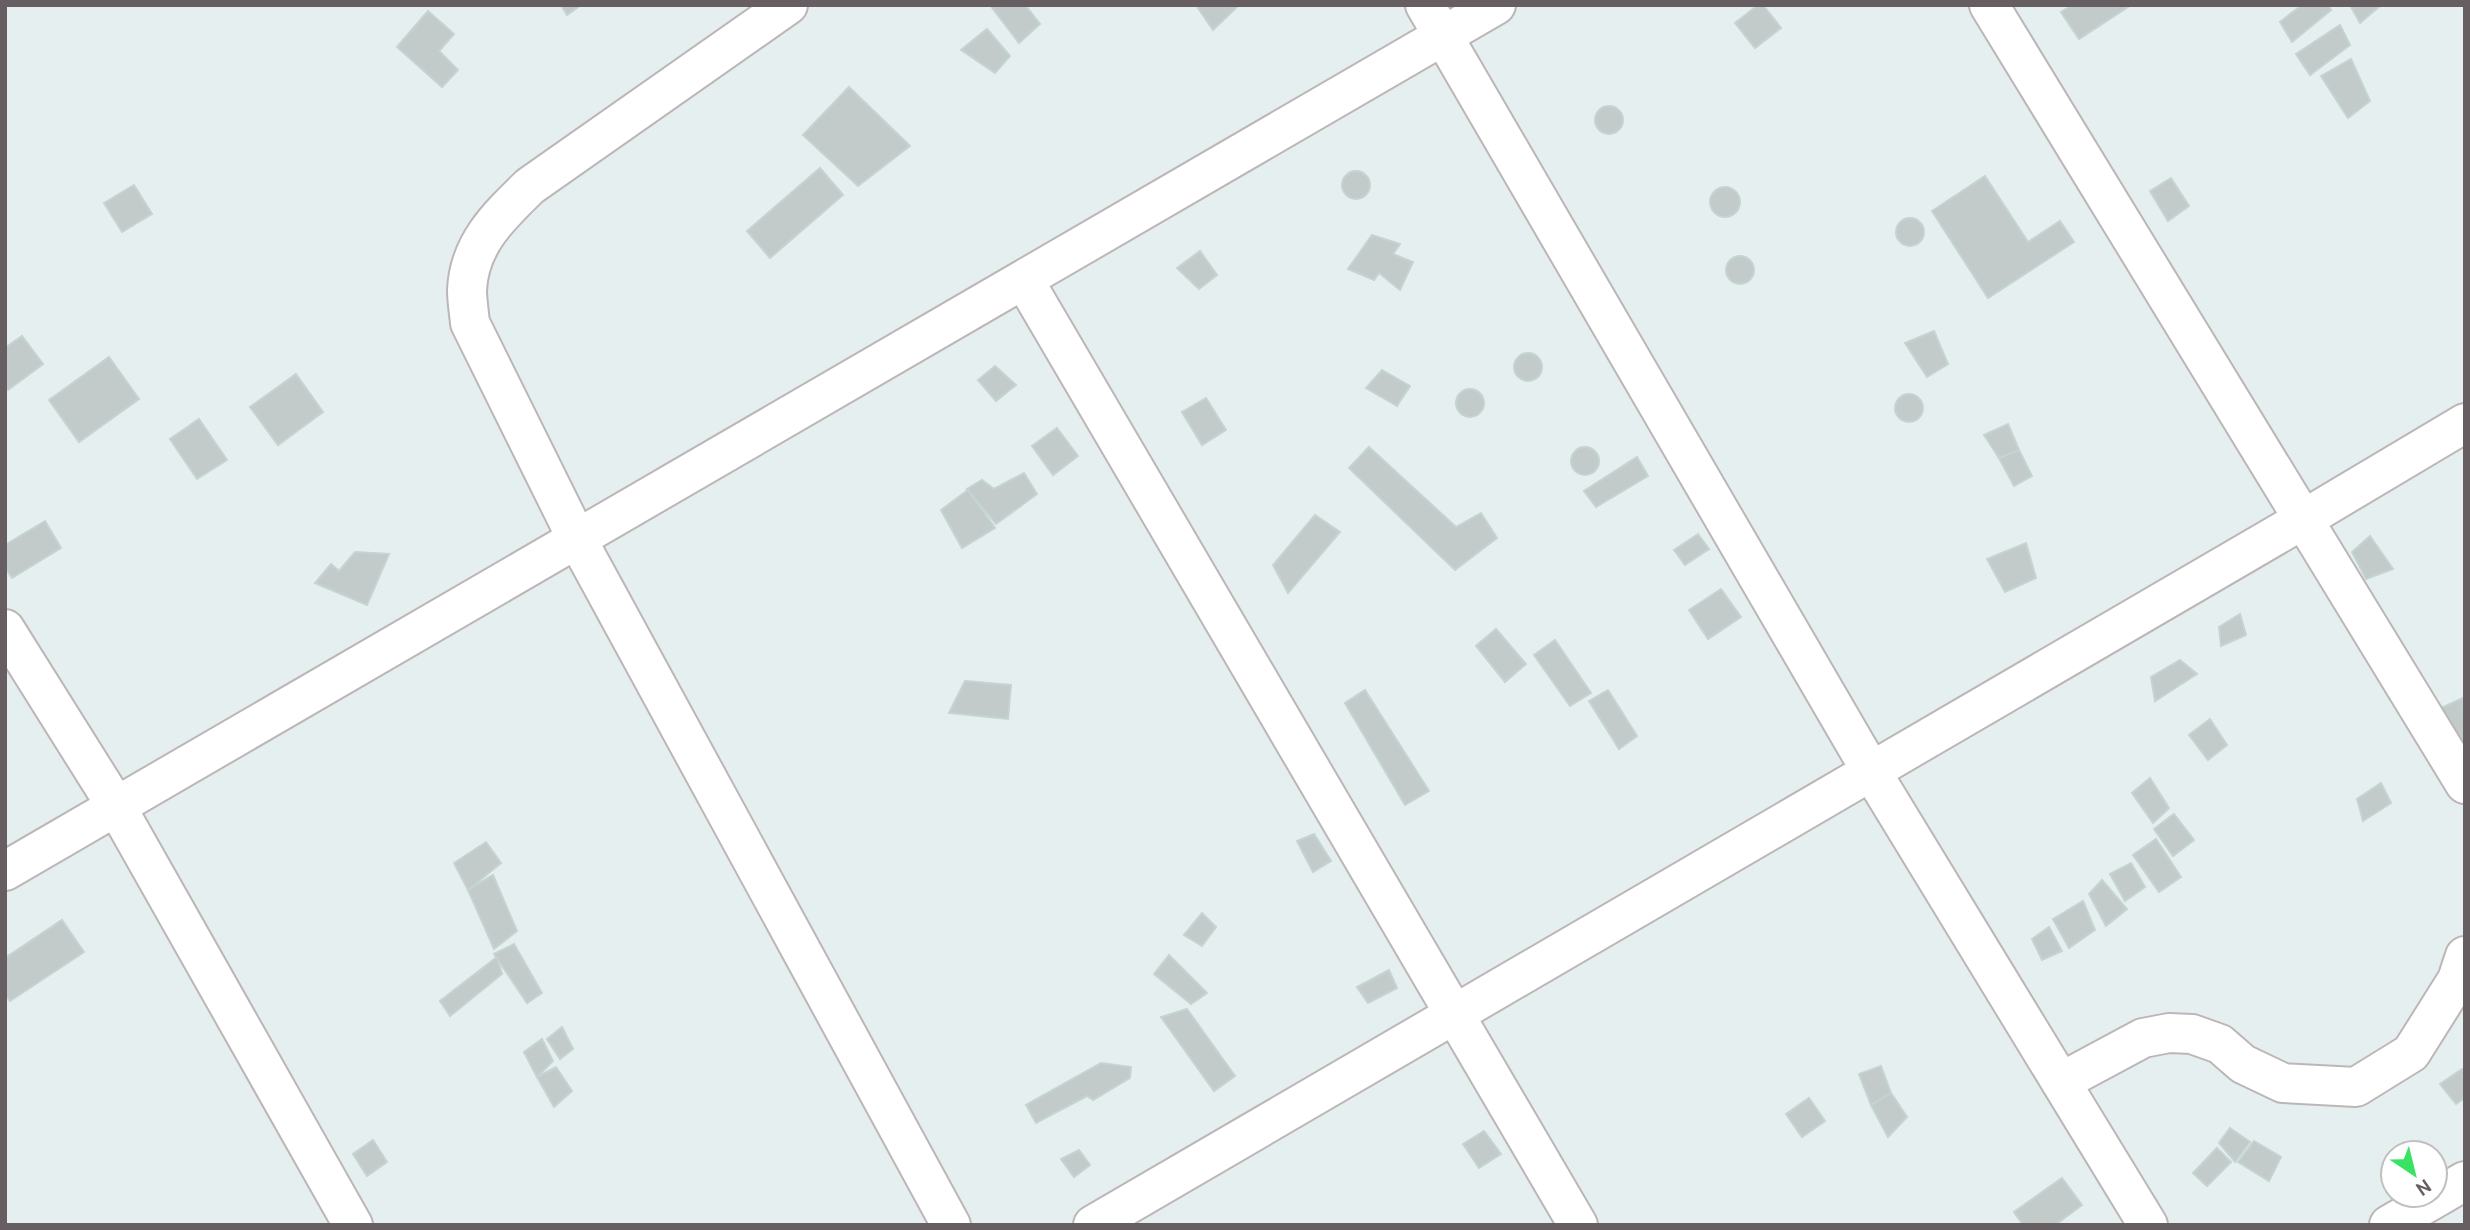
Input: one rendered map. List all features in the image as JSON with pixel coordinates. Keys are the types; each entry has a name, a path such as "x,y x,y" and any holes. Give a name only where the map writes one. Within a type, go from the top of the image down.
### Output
{"street":[{"path":"788,5 530,186 494,221 473,256 467,290 470,323 577,539 951,1225"},
{"path":"5,871 1024,280 1434,21 1496,5"},
{"path":"1989,5 2465,784"},
{"path":"1434,21 1871,771 2148,1225"},
{"path":"1024,280 1578,1225"},
{"path":"1093,1225 2465,423"},
{"path":"5,629 116,806 353,1225"},
{"path":"2062,1082 2143,1038 2169,1032 2192,1034 2220,1044 2243,1064 2283,1083 2356,1087 2411,1054 2457,980 2465,956"},
{"path":"2389,1225 2465,1181"}],"building":[{"path":"561,5 581,5 567,15"},
{"path":"990,5 1025,5 1040,24 1019,43"},
{"path":"1196,5 1237,5 1238,6 1213,30"},
{"path":"1758,5 1763,5 1781,28 1755,48 1735,23"},
{"path":"2072,5 2131,5 2079,39 2061,12"},
{"path":"2302,5 2328,5 2331,10 2292,42 2280,22"},
{"path":"2350,5 2381,5 2360,23"},
{"path":"428,11 454,34 439,51 458,70 442,87 397,47"},
{"path":"2340,25 2350,45 2310,75 2296,54"},
{"path":"987,29 1010,56 995,73 961,50"},
{"path":"2351,59 2370,101 2348,118 2321,76"},
{"path":"849,87 910,146 858,186 803,135"},
{"path":"1609,106 1619,110 1623,120 1619,130 1609,134 1599,130 1595,120 1599,110"},
{"path":"820,168 843,195 770,258 747,231"},
{"path":"1356,171 1366,175 1370,185 1366,195 1356,199 1346,195 1342,185 1346,175"},
{"path":"1985,176 2028,242 2060,221 2074,242 1988,298 1932,211"},
{"path":"2171,178 2189,206 2168,221 2150,191"},
{"path":"134,185 152,214 122,232 104,203"},
{"path":"1725,187 1735,192 1740,202 1735,212 1725,217 1715,212 1710,202 1715,192"},
{"path":"1910,218 1920,222 1924,232 1920,242 1910,246 1900,242 1896,232 1900,222"},
{"path":"1372,235 1400,244 1393,254 1413,262 1400,290 1379,273 1374,280 1348,269"},
{"path":"1200,251 1217,275 1199,289 1177,268"},
{"path":"1740,256 1750,260 1754,270 1750,280 1740,284 1730,280 1726,270 1730,260"},
{"path":"1934,331 1948,364 1927,377 1905,343"},
{"path":"22,336 43,364 8,390 5,387 5,348"},
{"path":"1528,353 1538,357 1542,367 1538,377 1528,381 1518,377 1514,367 1518,357"},
{"path":"109,357 139,399 79,442 49,400"},
{"path":"995,366 1016,385 996,401 978,380"},
{"path":"1382,370 1410,386 1397,406 1366,388"},
{"path":"296,374 323,412 278,445 250,407"},
{"path":"1470,389 1480,393 1484,403 1480,413 1470,417 1460,413 1456,403 1460,393"},
{"path":"1909,394 1919,398 1923,408 1919,418 1909,422 1899,418 1895,408 1899,398"},
{"path":"1206,398 1226,430 1202,445 1182,412"},
{"path":"199,419 227,460 197,479 170,439"},
{"path":"2008,424 2019,450 1999,458 1984,435"},
{"path":"1057,428 1078,456 1053,475 1032,446"},
{"path":"1369,447 1456,527 1481,513 1497,538 1455,570 1349,468"},
{"path":"1585,447 1595,451 1599,461 1595,471 1585,475 1575,471 1571,461 1575,451"},
{"path":"2019,450 2032,476 2014,486 1999,458"},
{"path":"1637,457 1648,476 1596,507 1584,491"},
{"path":"1024,473 1037,494 996,524 967,489 982,480 994,489"},
{"path":"968,490 995,528 962,548 941,510"},
{"path":"1315,515 1340,532 1288,593 1273,565"},
{"path":"45,521 61,548 12,578 5,567 5,545"},
{"path":"1698,534 1709,549 1685,565 1674,550"},
{"path":"2370,536 2393,569 2366,579 2352,552"},
{"path":"2026,543 2036,578 2005,592 1987,559"},
{"path":"355,552 389,554 367,605 315,583 331,564 339,571"},
{"path":"1721,589 1741,617 1708,639 1689,610"},
{"path":"2240,614 2246,635 2221,646 2219,627"},
{"path":"1496,629 1526,664 1505,682 1476,646"},
{"path":"1555,640 1591,693 1570,706 1534,655"},
{"path":"2180,660 2197,674 2155,701 2151,677"},
{"path":"965,681 1011,685 1008,719 949,713"},
{"path":"1365,690 1429,791 1405,805 1345,703"},
{"path":"1608,690 1637,736 1619,749 1589,701"},
{"path":"2463,698 2465,737 2459,743 2441,708"},
{"path":"2210,719 2227,745 2208,760 2189,735"},
{"path":"2150,778 2169,808 2153,823 2132,793"},
{"path":"2381,783 2391,803 2363,821 2357,799"},
{"path":"2174,814 2194,840 2173,856 2154,829"},
{"path":"1314,834 1331,861 1313,872 1297,841"},
{"path":"2156,839 2181,877 2159,892 2133,855"},
{"path":"486,842 501,863 468,890 454,863"},
{"path":"2131,863 2145,887 2125,901 2110,874"},
{"path":"493,875 517,931 494,949 468,890"},
{"path":"2102,880 2127,909 2106,926 2089,894"},
{"path":"2083,901 2095,930 2069,948 2053,919"},
{"path":"1202,913 1216,927 1202,946 1184,935"},
{"path":"62,920 84,952 10,1001 5,994 5,958"},
{"path":"2049,927 2062,951 2042,960 2032,939"},
{"path":"514,944 542,993 527,1003 494,954"},
{"path":"1169,955 1207,993 1191,1004 1154,974"},
{"path":"497,957 502,974 450,1016 440,1001"},
{"path":"1389,970 1397,988 1368,1003 1357,987"},
{"path":"1187,1009 1235,1076 1214,1091 1161,1017"},
{"path":"562,1027 573,1049 560,1059 547,1039"},
{"path":"542,1039 553,1061 537,1077 524,1052"},
{"path":"1101,1063 1131,1067 1130,1078 1093,1100 1087,1096 1036,1123 1026,1105"},
{"path":"1881,1066 1891,1093 1871,1105 1859,1074"},
{"path":"556,1067 572,1091 554,1107 537,1077"},
{"path":"2462,1069 2465,1072 2465,1098 2456,1104 2440,1084"},
{"path":"1891,1093 1907,1117 1888,1137 1871,1105"},
{"path":"1809,1098 1825,1121 1802,1137 1786,1114"},
{"path":"2230,1128 2250,1142 2235,1162 2219,1143"},
{"path":"1484,1131 1501,1154 1479,1168 1463,1144"},
{"path":"373,1140 387,1162 367,1176 353,1154"},
{"path":"2254,1141 2281,1157 2269,1181 2238,1162"},
{"path":"2217,1148 2231,1162 2207,1186 2193,1173"},
{"path":"1079,1150 1090,1165 1074,1177 1061,1159"},
{"path":"2062,1178 2082,1205 2055,1225 2023,1225 2014,1212"}]}
